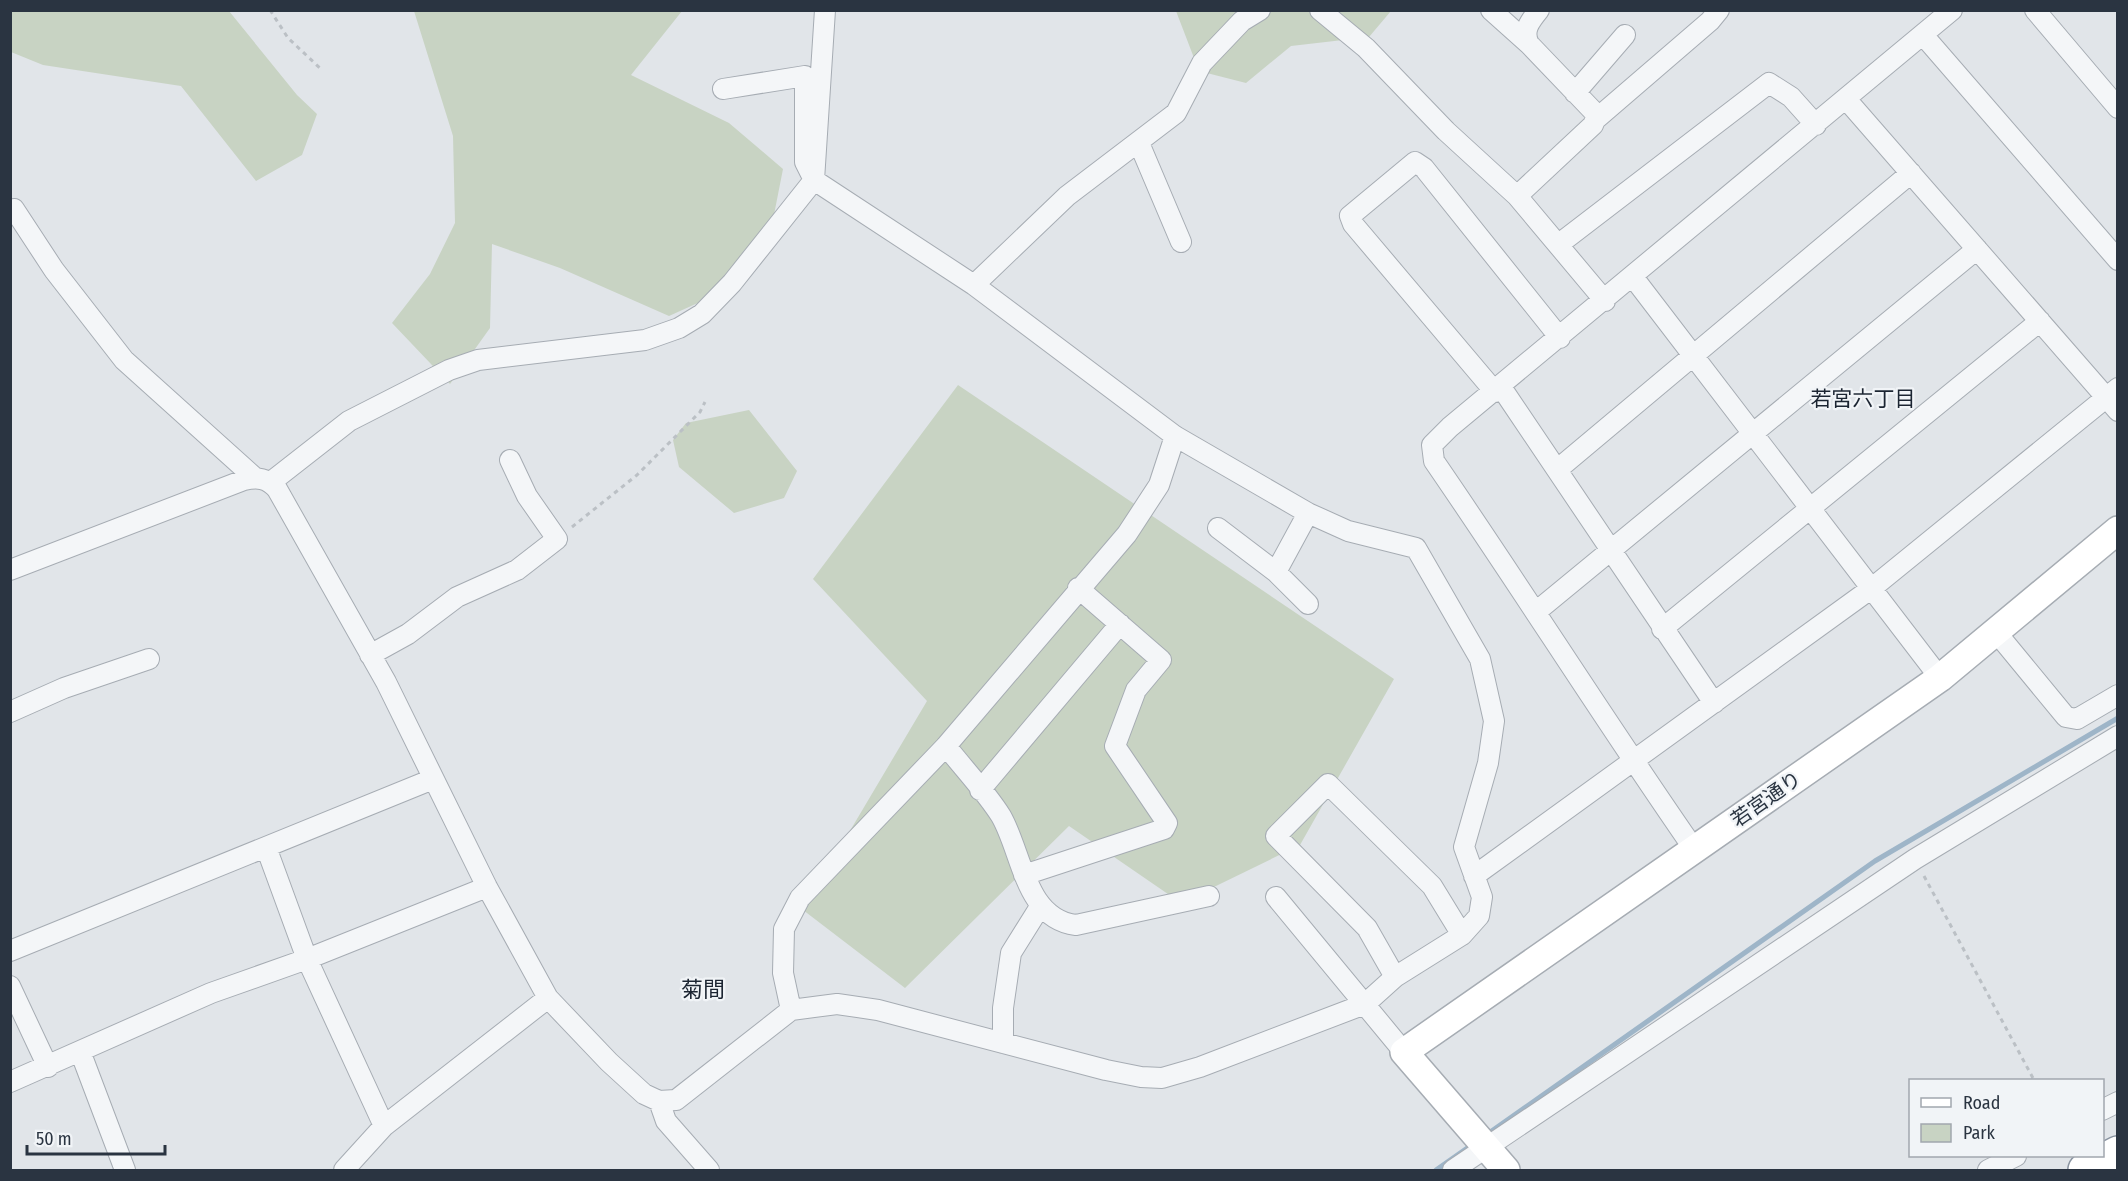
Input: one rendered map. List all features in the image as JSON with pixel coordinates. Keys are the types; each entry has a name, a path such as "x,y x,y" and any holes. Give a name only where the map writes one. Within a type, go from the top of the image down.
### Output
{"highway":[{"path":"2079,1161 2098,1157"}],"street":[{"path":"10,570 263,480 349,421 449,370 478,360 645,340 679,328 702,314 732,283 814,180 825,10"},
{"path":"974,285 1067,196 1139,143 1176,112 1202,63 1242,21 1260,10"},
{"path":"1306,10 1324,15 1366,48 1446,131 1517,196 1605,301"},
{"path":"1491,10 1529,44 1597,116 1595,120"},
{"path":"1529,44 1525,37 1528,23 1539,10"},
{"path":"1517,196 1595,120 1710,21 1719,10"},
{"path":"1694,849 1633,761 1537,611 1434,460 1432,445 1450,427 1605,301 1952,10"},
{"path":"2035,10 2118,108"},
{"path":"1575,93 1625,35"},
{"path":"1923,35 2118,260"},
{"path":"10,210 14,209 54,270 124,360 263,480 277,489 370,655 487,887 548,998 609,1062 644,1094 659,1101 676,1100 697,1086 791,1010 837,1004 878,1010 1106,1070 1141,1077 1162,1078 1200,1067 1365,1004 1395,977 1462,935 1479,916 1482,897 1464,847 1488,764 1494,721 1480,660 1416,548 1348,531 1308,513 1175,436 974,285 814,180 805,162 805,76 723,88"},
{"path":"1559,244 1769,83 1791,97 1816,125"},
{"path":"1474,876 1872,588 2114,399 2040,321 1846,99"},
{"path":"1139,143 1181,242"},
{"path":"1560,338 1424,168 1416,162 1350,216 1353,224 1498,389 1558,469 1610,552 1714,703"},
{"path":"1558,469 1911,173"},
{"path":"1537,611 1977,249"},
{"path":"1633,277 1940,678"},
{"path":"1662,629 2040,321"},
{"path":"791,1010 783,973 784,929 800,898 946,746 1078,588 1127,534 1158,485 1175,436"},
{"path":"370,655 408,634 457,597 517,570 557,539 527,496 510,460"},
{"path":"1276,572 1308,513"},
{"path":"1218,528 1276,572 1308,604"},
{"name":"若宮通り","path":"1404,1052 1940,678 2117,531"},
{"path":"1024,876 1164,829 1167,823 1114,746 1137,690 1161,660 1078,588"},
{"path":"980,790 1120,624"},
{"path":"1996,632 2066,717 2077,718 2118,695"},
{"path":"10,712 64,688 149,659"},
{"path":"1453,1170 1915,858 2118,736"},
{"path":"946,746 1001,816 1024,876 1041,905 1055,920 1076,925 1209,896"},
{"path":"10,951 433,779"},
{"path":"1395,977 1367,928 1275,836 1328,784 1431,886 1462,935"},
{"path":"266,847 307,959 384,1126"},
{"path":"10,1082 211,993 307,959 487,887"},
{"path":"1276,897 1404,1052 1506,1170"},
{"path":"1003,1043 1003,1008 1011,952 1041,905"},
{"path":"10,986 48,1067"},
{"path":"344,1170 384,1126 548,998"},
{"path":"80,1051 125,1170"},
{"path":"659,1101 666,1121 710,1170"},
{"path":"2104,1109 2118,1102"},
{"path":"1988,1170 2012,1157"}],"path":[{"path":"270,10 288,38 322,70"},
{"path":"557,539 637,476 700,412 705,402"},
{"path":"1915,858 2033,1079"}],"green space":[{"path":"10,11 229,11 297,95 317,114 302,155 256,181 181,86 43,65 11,52"},
{"path":"414,11 682,11 631,75 729,123 783,169 770,235 731,288 669,316 560,268 492,244 490,328 450,384 392,323 430,274 455,223 453,136"},
{"path":"1176,11 1391,11 1369,37 1291,46 1246,83 1199,71"},
{"path":"958,385 1394,679 1300,845 1181,903 1069,826 905,988 803,910 927,701 813,579"},
{"path":"749,410 797,471 784,498 734,513 679,467 673,440 686,423"}],"waterway":[{"path":"1486,1135 1875,861 2118,718"},
{"path":"1436,1170 1473,1144"}],"district":[{"name":"若宮六丁目","path":"1863,399"},
{"name":"菊間","path":"703,989"}]}
